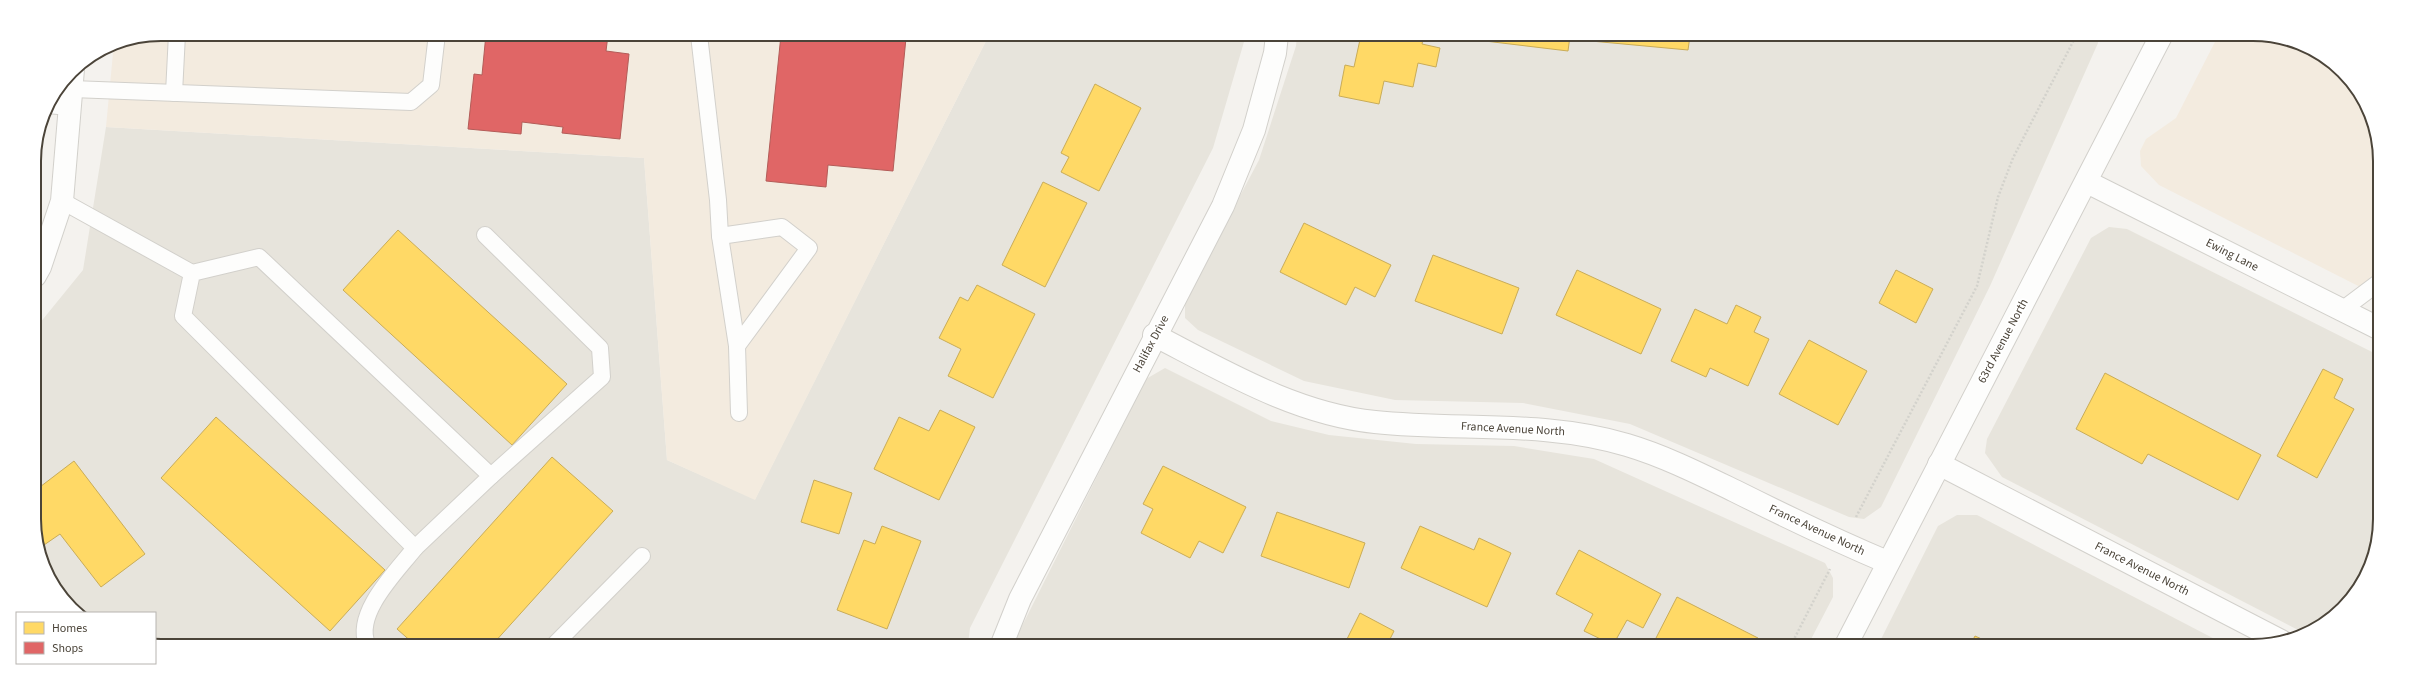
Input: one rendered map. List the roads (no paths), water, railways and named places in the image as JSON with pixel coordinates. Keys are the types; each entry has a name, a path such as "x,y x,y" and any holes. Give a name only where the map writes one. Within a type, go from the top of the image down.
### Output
{"street":[{"name":"Halifax Drive","path":"1004,639 1020,600 1154,336 1223,206 1254,130 1275,54 1276,41"},
{"name":"63rd Avenue North","path":"1849,639 1887,562 2087,182 2158,41"},
{"path":"41,264 62,201 72,88"},
{"name":"Ewing Lane","path":"2087,182 2373,326"},
{"name":"France Avenue North","path":"1154,336 1247,382 1329,413 1374,422 1563,430 1628,445 1688,468 1843,544 1887,562"},
{"name":"France Avenue North","path":"1939,464 2273,637"}],"lane":[{"path":"174,93 177,41"},
{"path":"60,96 72,88 411,102 431,85 435,41"},
{"path":"700,41 718,200 720,236 737,346 739,412"},
{"path":"62,201 192,273 259,257 491,476"},
{"path":"720,236 782,227 809,248 737,346"},
{"path":"365,639 365,621 367,616 383,588 415,548 491,476 602,377 600,348 485,234"},
{"path":"192,273 183,316 415,548"},
{"path":"2342,310 2373,287"},
{"path":"561,639 642,556"}]}
